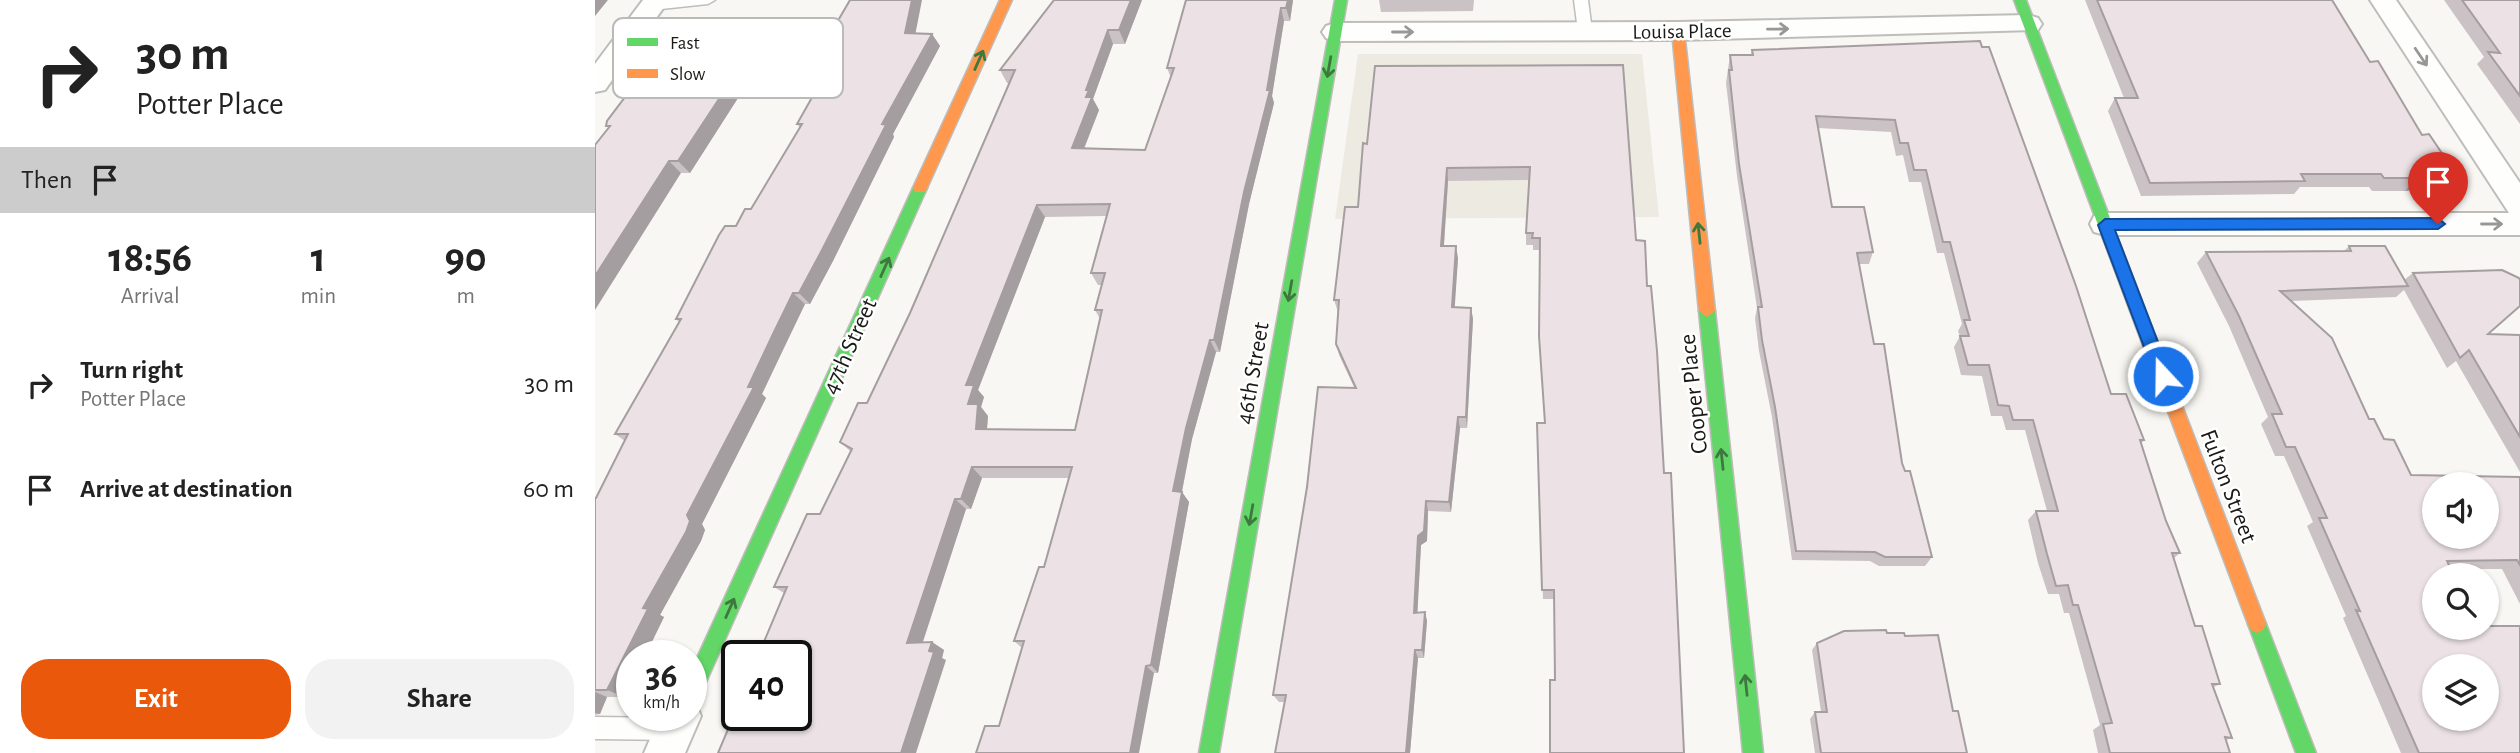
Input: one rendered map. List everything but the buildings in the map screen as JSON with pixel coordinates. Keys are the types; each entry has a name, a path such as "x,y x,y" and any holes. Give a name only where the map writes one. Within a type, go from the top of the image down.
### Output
{"street":[{"name":"47th Street","path":"707,658 1006,0"},
{"name":"46th Street","path":"1209,753 1341,0"},
{"name":"Fulton Street","path":"2020,0 2307,753"},
{"path":"2383,0 2520,206"},
{"path":"643,18 654,3"},
{"name":"Louisa Place","path":"1335,32 1678,31 2029,24"},
{"name":"Cooper Place","path":"1678,31 1753,753"},
{"path":"595,83 613,59"},
{"path":"2105,225 2520,224"}],"lane":[{"path":"654,3 708,0"},
{"path":"1581,0 1585,32"},
{"path":"595,728 673,733"}],"shaded area":[{"path":"1358,54 1642,54 1659,217 1335,219"}],"traffic: fast":[{"path":"1209,753 1341,0"},
{"path":"2020,0 2155,356"},
{"path":"707,658 920,188"},
{"path":"1707,311 1753,753"},
{"path":"2257,624 2306,753"}],"traffic: slow":[{"path":"920,188 1006,0"},
{"path":"1678,31 1707,311"},
{"path":"2155,356 2257,624"}],"route":[{"path":"2163,376 2105,225 2438,224"}]}
